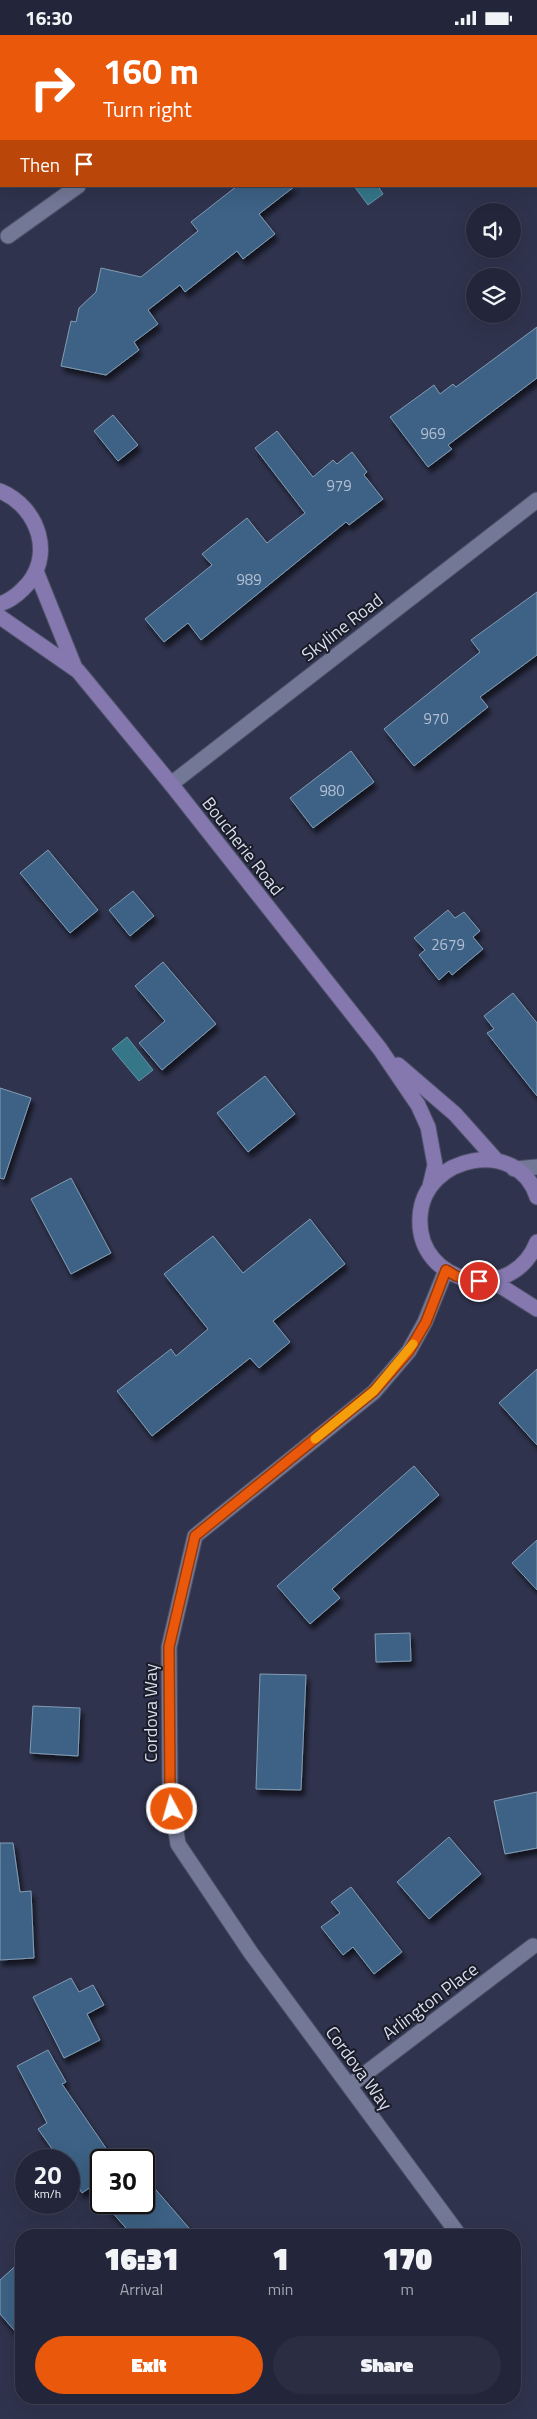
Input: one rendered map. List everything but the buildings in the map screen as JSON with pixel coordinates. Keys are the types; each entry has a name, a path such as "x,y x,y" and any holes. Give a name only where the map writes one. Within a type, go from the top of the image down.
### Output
{"main road":[{"path":"0,491 11,496 25,507 36,525 41,551 36,571 28,585 15,596 0,604"},
{"name":"Boucherie Road","path":"36,571 75,668"},
{"name":"Boucherie Road","path":"0,617 75,668 170,784 380,1049 418,1105 428,1127 434,1165 430,1186"},
{"name":"Boucherie Road","path":"380,1049 455,1114 497,1161"},
{"path":"537,1197 527,1179 514,1169 497,1161 478,1159 459,1163 443,1172 430,1186 423,1201 420,1216 420,1231 425,1246 434,1260 446,1270 467,1279 491,1281 537,1309"},
{"path":"491,1281 516,1269 526,1260 537,1241"}],"street":[{"path":"8,236 77,187"},
{"name":"Skyline Road","path":"170,784 537,500"},
{"path":"514,1169 537,1167"},
{"name":"Cordova Way","path":"446,1270 426,1322 409,1351 374,1391 195,1536 169,1647 170,1793 178,1844 251,1953 455,2229"},
{"name":"Arlington Place","path":"349,2086 533,1945"}],"water":[{"path":"355,187 379,187 383,194 368,205"},
{"path":"127,1037 153,1070 139,1081 112,1049"}],"slow traffic":[{"path":"315,1439 374,1391 413,1344"}],"route":[{"path":"172,1809 170,1793 169,1647 195,1536 374,1391 409,1351 426,1322 446,1270 456,1276 479,1281"}]}
